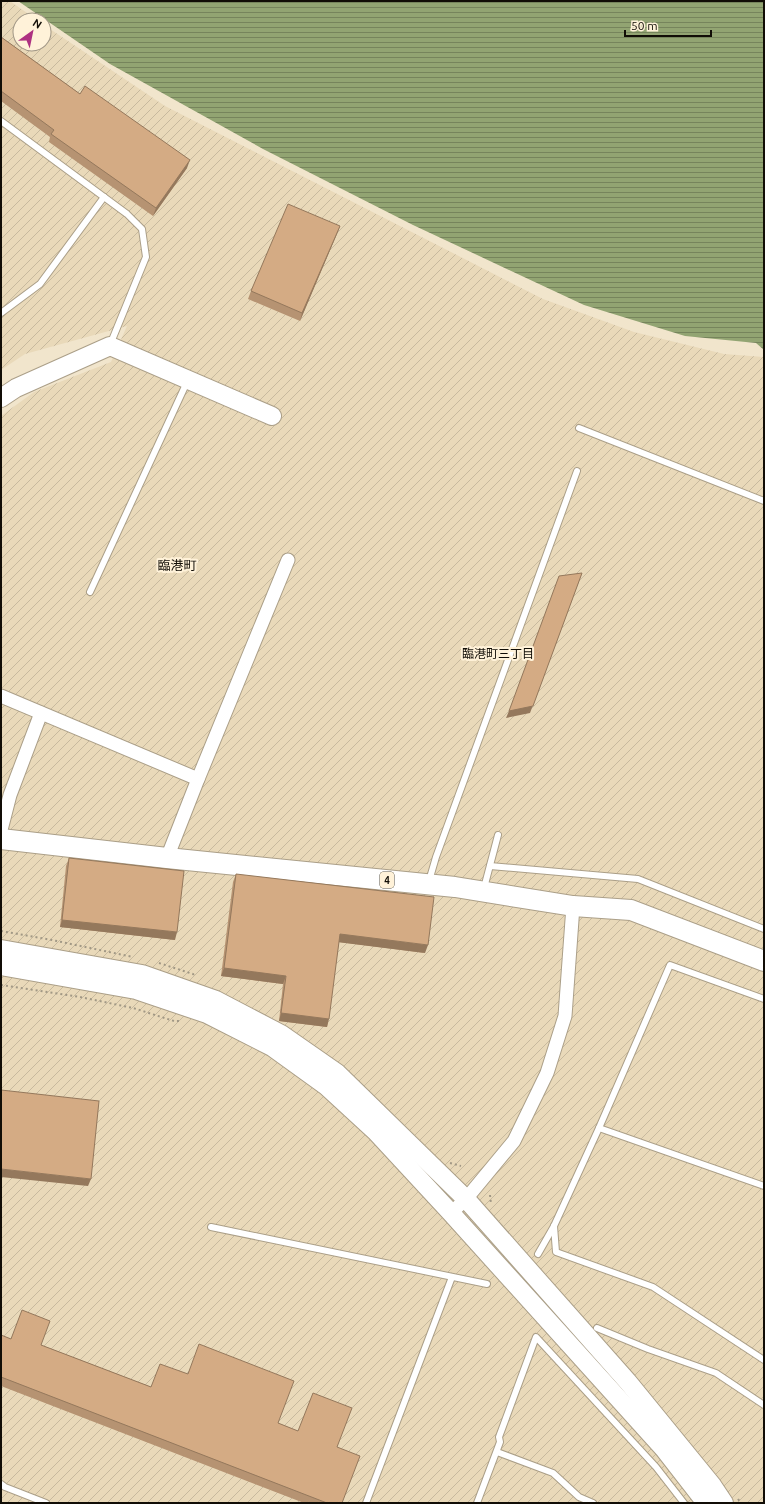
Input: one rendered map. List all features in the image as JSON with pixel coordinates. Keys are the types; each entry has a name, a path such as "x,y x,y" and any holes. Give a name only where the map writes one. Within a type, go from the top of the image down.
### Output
{"main road":[{"name":"4","path":"1,839 167,858 428,884 573,906 631,910 764,961"}],"street":[{"path":"1,398 16,388 110,346 272,416"},
{"path":"167,858 288,560"},
{"path":"1,696 198,779"},
{"path":"1,830 5,793 41,713"},
{"path":"451,1213 466,1199 514,1141 547,1073 565,1016 573,906"},
{"path":"1,949 142,974 216,1000 281,1034 337,1073 466,1199 628,1382 712,1485 724,1503"},
{"path":"1,966 136,990 207,1014 272,1047 326,1086 376,1132 451,1213 664,1449 706,1503"}],"lane":[{"path":"1,121 127,214 142,229 146,257 110,346"},
{"path":"1,313 40,284 104,197"},
{"path":"90,592 188,380"},
{"path":"579,428 764,501"},
{"path":"428,884 436,857 577,471"},
{"path":"483,892 498,834"},
{"path":"490,866 638,879 764,929"},
{"path":"538,1254 554,1226 599,1128 670,965 764,999"},
{"path":"599,1128 764,1186"},
{"path":"554,1226 556,1252 653,1287 764,1360"},
{"path":"211,1227 487,1284"},
{"path":"366,1503 452,1277"},
{"path":"597,1328 648,1349 716,1373 764,1405"},
{"path":"478,1503 497,1452 500,1442 499,1437 536,1337 656,1467 684,1503"},
{"path":"497,1452 553,1473 579,1497 593,1503"},
{"path":"1,1484 30,1500 46,1503"}],"path":[{"path":"1,985 80,997 133,1008 174,1021 187,1020"}],"shaded area":[{"path":"1,1 10,1 26,12 12,12 12,52 52,52 52,30 165,106 543,299 634,332 724,354 764,357 764,1503 1,1503 1,416 34,392 111,362 127,326 25,354 1,370"},
{"path":"18,1 764,1 764,350 756,343 685,336 584,305 413,225 263,149 110,64 52,24 52,12 34,12"}],"building":[{"path":"1,37 12,45 12,52 22,52 80,94 85,86 190,160 156,208 51,134 54,130 1,91"},
{"path":"288,204 340,226 302,313 251,291"},
{"path":"582,573 533,706 509,711 559,576"},
{"path":"69,858 184,871 177,932 62,920"},
{"path":"236,874 434,897 428,945 340,934 329,1019 281,1013 286,976 224,968"},
{"path":"1,1090 99,1101 91,1179 1,1169"},
{"path":"22,1310 50,1321 41,1345 151,1387 160,1364 188,1374 199,1344 294,1381 278,1423 298,1431 313,1393 352,1408 337,1447 360,1456 342,1503 327,1503 1,1377 1,1335 11,1339"}],"district":[{"name":"臨港町","path":"177,565"},
{"name":"臨港町三丁目","path":"498,654"}]}
